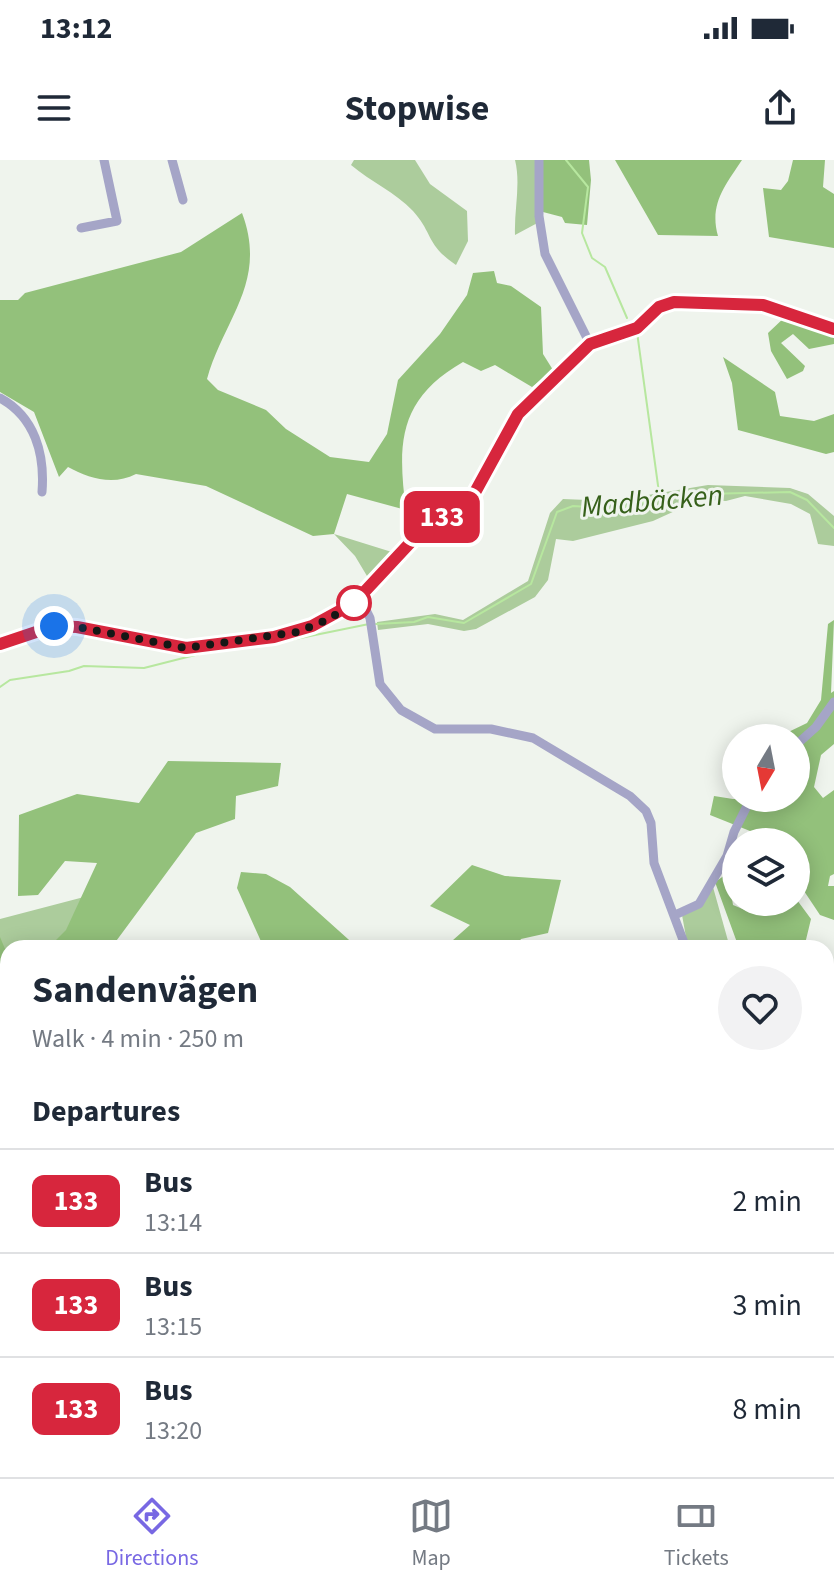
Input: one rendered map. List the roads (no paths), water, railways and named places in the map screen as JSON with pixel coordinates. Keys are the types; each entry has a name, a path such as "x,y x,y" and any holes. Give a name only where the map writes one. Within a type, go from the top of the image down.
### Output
{"street":[{"path":"81,228 117,221 104,160"},
{"path":"172,160 183,200"},
{"path":"539,160 542,244 590,344"},
{"path":"0,644 41,628 67,626 171,647 256,639 312,626 360,598 423,529 473,496 518,414 590,344 637,328 659,307 674,302 763,305 834,329"},
{"path":"0,398 14,406 32,425 43,480 42,492"},
{"path":"360,598 371,622 380,684 404,712 435,729 491,729 533,738 642,806 651,823 654,863 664,897 675,915 683,940"},
{"path":"810,732 834,702"},
{"path":"675,915 699,904 727,856 744,812"}],"waterway":[{"path":"566,160 588,187 582,233 592,258 605,267 627,318"},
{"path":"637,332 660,500"},
{"name":"Madbäcken","path":"376,624 414,622 428,617 464,623 531,584 557,512 573,506 619,509 637,503 705,494 790,492 807,500 834,528"},
{"name":"Madbäcken","path":"0,687 10,680 84,666 144,668 207,652 266,645 369,624"}]}
